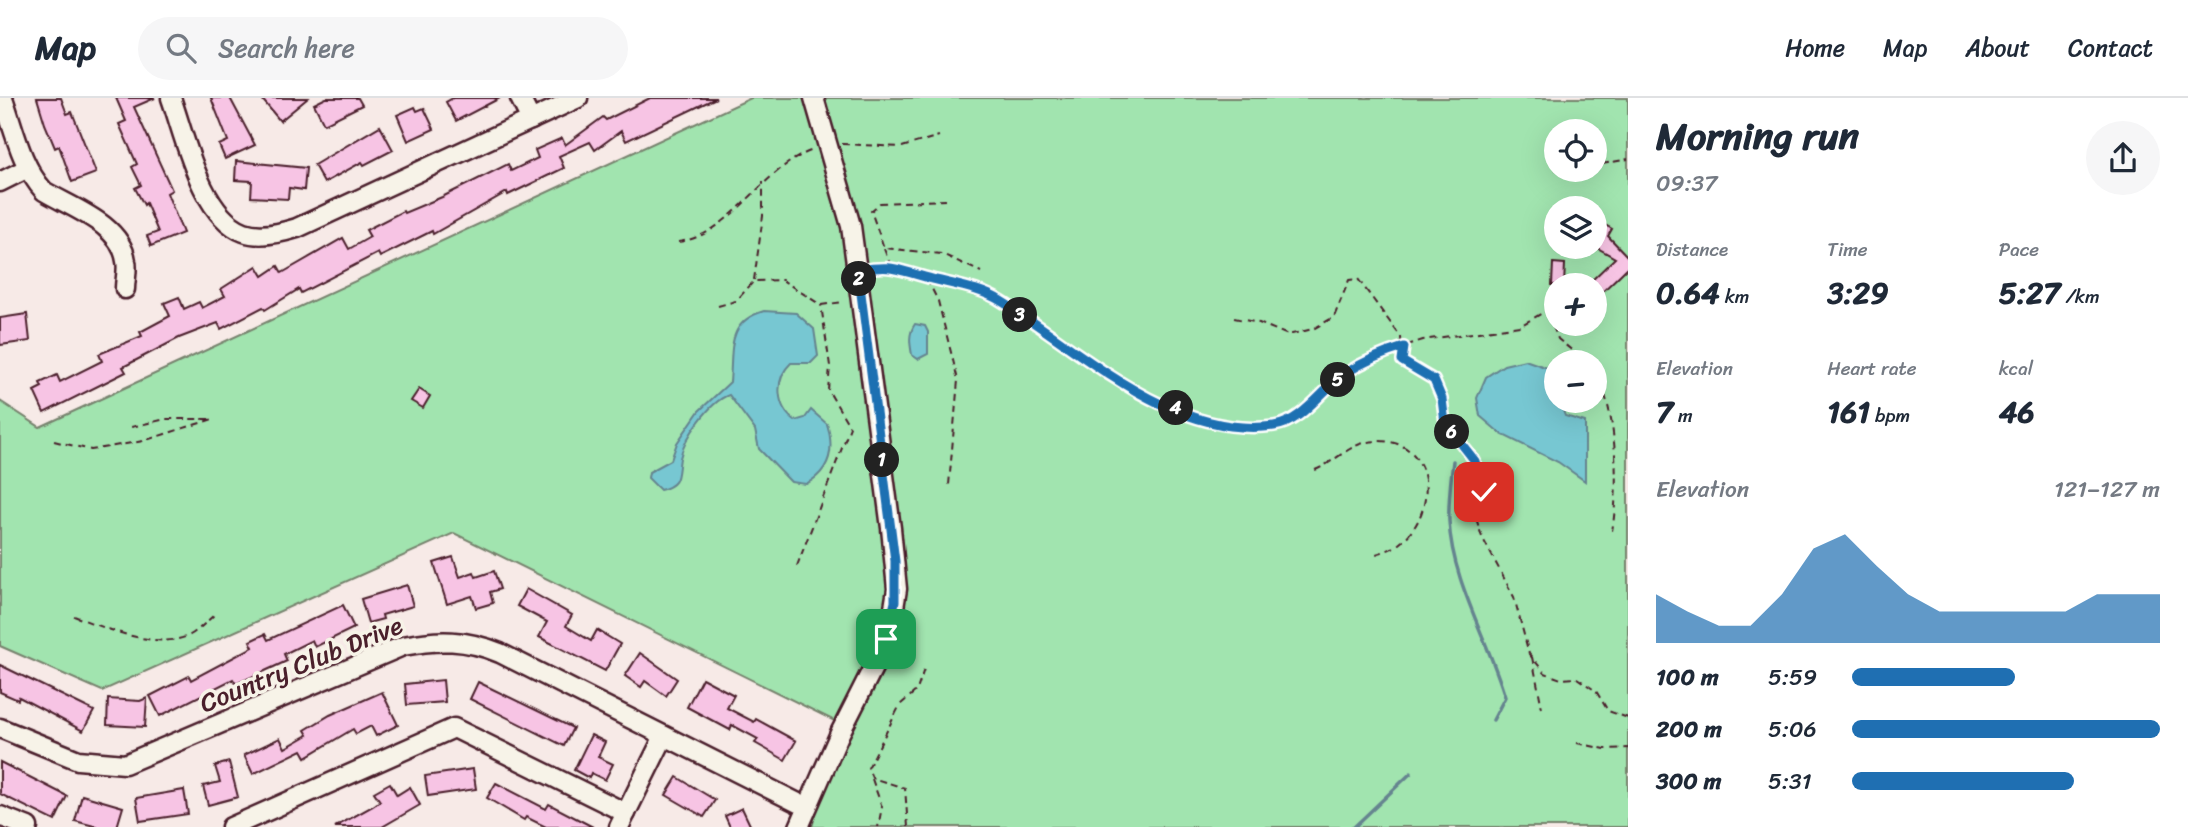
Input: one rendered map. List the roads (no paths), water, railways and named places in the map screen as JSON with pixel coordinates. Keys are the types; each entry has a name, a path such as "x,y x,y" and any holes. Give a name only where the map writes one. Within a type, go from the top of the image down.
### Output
{"street":[{"path":"3,98 28,168 44,191 115,235 127,261 125,289"},
{"path":"171,98 212,205 231,224 254,234 297,228 578,98"},
{"path":"520,98 531,120"},
{"path":"799,827 806,807 881,652 895,602 894,550 858,270 846,200 814,98"},
{"path":"0,182 28,168"},
{"name":"Country Club Drive","path":"0,728 78,760 125,764 403,646 435,640 469,642 499,653 806,807"},
{"path":"231,827 454,728 622,820 664,736"},
{"path":"0,816 28,827"}],"water":[{"path":"764,311 796,313 814,329 818,356 811,363 791,363 782,377 779,393 784,408 795,421 805,418 811,410 827,424 830,451 821,473 806,484 791,482 759,449 755,430 729,395 714,405 692,431 682,450 675,482 660,490 648,478 649,472 671,460 677,443 699,411 730,382 732,348 737,330 743,322"},
{"path":"915,324 925,326 928,332 928,354 918,359 912,355 910,343"},
{"path":"1525,360 1544,367 1544,413 1564,413 1565,416 1585,422 1585,481 1558,462 1501,434 1480,416 1477,398 1486,377 1504,365"}],"waterway":[{"path":"1453,461 1449,506 1452,544 1464,588 1505,697 1493,720"},
{"path":"1354,827 1411,773"}]}
